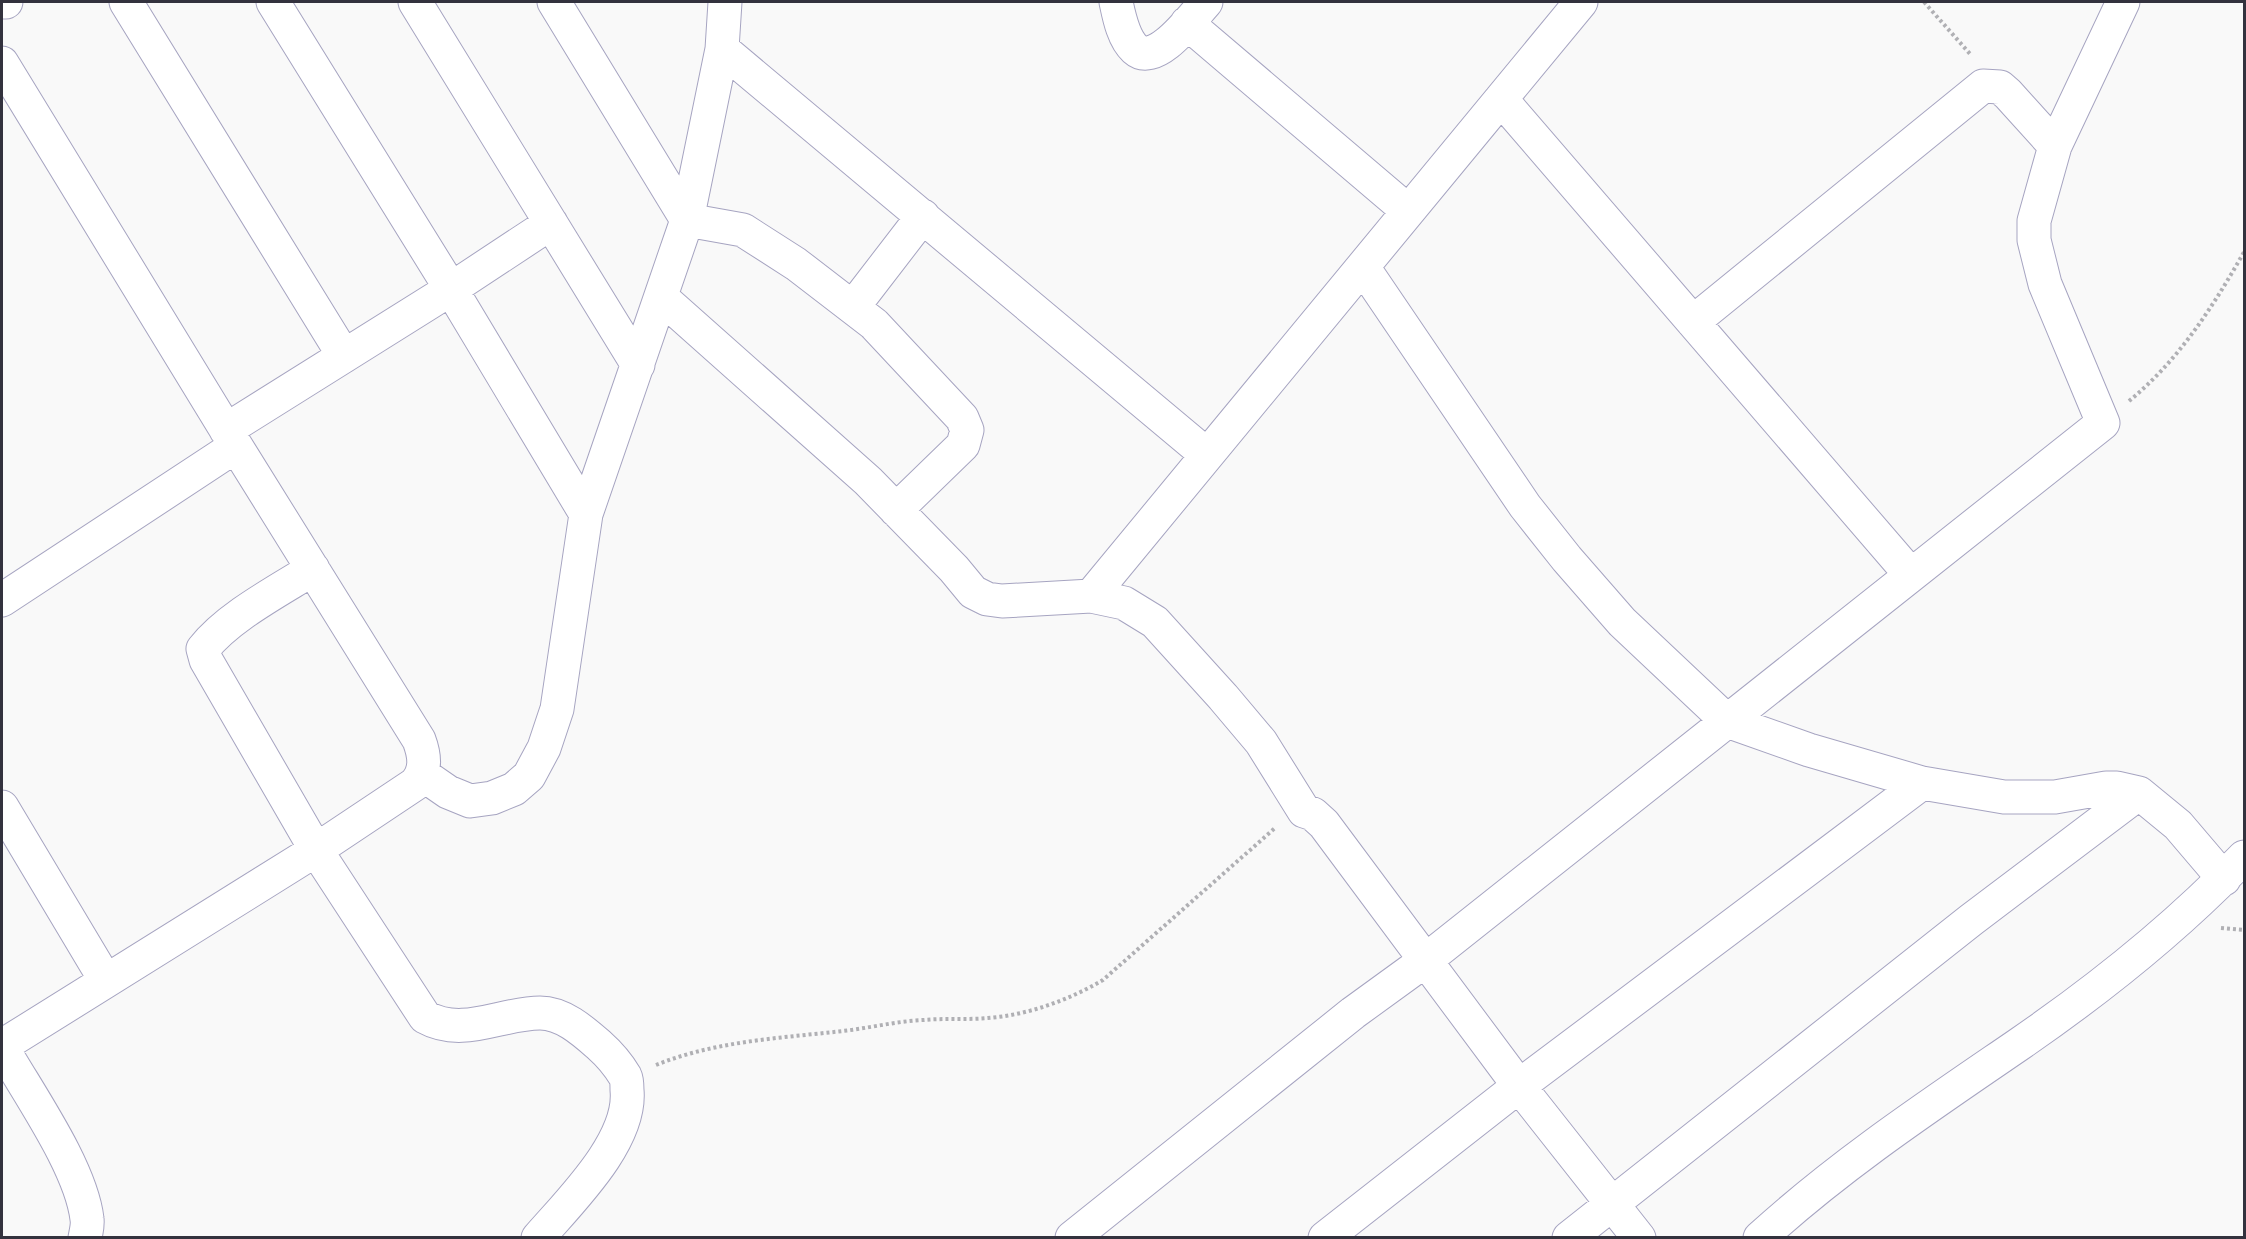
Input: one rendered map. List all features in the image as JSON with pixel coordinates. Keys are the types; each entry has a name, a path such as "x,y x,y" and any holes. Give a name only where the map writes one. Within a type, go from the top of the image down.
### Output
{"street":[{"path":"126,2 344,356"},
{"path":"273,2 451,289 586,514"},
{"path":"415,2 638,365"},
{"path":"554,2 687,220 743,230 796,264 874,324 962,418 967,430 963,445 897,510"},
{"path":"422,774 448,792 470,801 492,798 514,789 529,776 544,748 557,709 586,514 687,220 722,49 725,2"},
{"path":"1116,2 1128,39 1134,48 1143,54 1151,53 1173,39 1196,12 1408,211"},
{"path":"1091,596 1581,2"},
{"path":"1072,1238 1353,1013 1426,960 2103,423 2045,284 2034,240 2034,221 2055,146 2123,2"},
{"path":"722,49 1207,455"},
{"path":"2,63 419,740 423,751 422,774 415,784 316,850 2,1047 59,1145 80,1190 87,1220 85,1238"},
{"path":"1693,322 1983,87 2000,87 2055,146"},
{"path":"1501,99 1911,575"},
{"path":"854,307 923,216"},
{"path":"6,586 231,438 344,356 551,223"},
{"path":"1363,267 1525,506 1567,559 1622,622 1726,721 1809,750 1922,783 2004,797 2055,797 2106,788 2139,793 2234,868 2149,946 2019,1044 1949,1090 1875,1144 1796,1205 1760,1238"},
{"path":"661,297 797,416 897,510 973,592 987,599 1002,601 1091,596 1124,603 1155,622 1261,742 1304,812 1313,814 1324,824 1519,1086 1639,1238"},
{"path":"313,569 227,624 212,637 204,649 206,660 316,850 424,1017 438,1024 462,1025 542,1012 573,1022 603,1048 626,1078 628,1105 619,1134 600,1162 538,1238"},
{"path":"1324,1238 1519,1086 1922,783"},
{"path":"1569,1238 1971,920 2139,793"},
{"path":"2,807 106,981"}],"path":[{"path":"1924,2 2000,87"},
{"path":"2103,423 2138,394 2168,364 2198,327 2244,252"},
{"path":"626,1078 677,1057 748,1041 873,1028 922,1020 988,1018 1020,1013 1079,994 1103,980 1263,837 1295,814 1304,812"}]}
